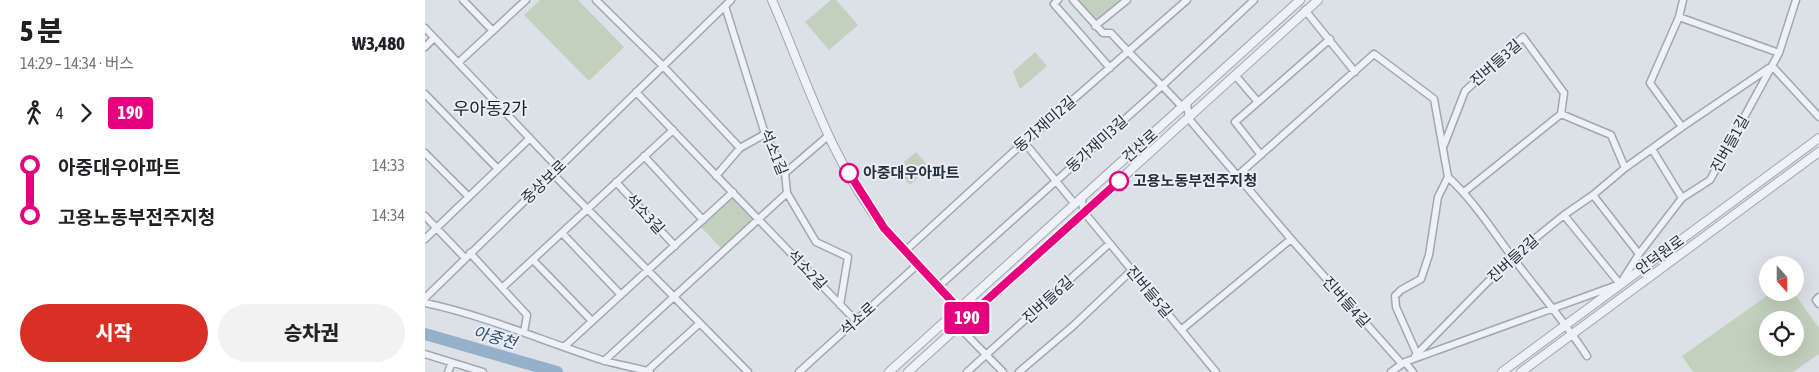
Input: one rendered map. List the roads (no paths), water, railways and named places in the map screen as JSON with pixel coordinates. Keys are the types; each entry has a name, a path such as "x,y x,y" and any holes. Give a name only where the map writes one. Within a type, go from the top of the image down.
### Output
{"street":[{"path":"458,63 526,0"},
{"path":"596,0 663,66 740,148"},
{"name":"중상보로","path":"425,298 467,255 731,0"},
{"path":"772,0 828,136 862,195 884,228 917,266 939,286 959,309 958,326 1003,372"},
{"path":"1058,0 1054,4 1110,68"},
{"path":"1073,0 1095,26 1103,33 1111,33 1128,52 1185,106 1189,119"},
{"path":"1095,26 1127,0"},
{"name":"동가재미2길","path":"905,252 1024,142 1187,0"},
{"name":"동가재미3길","path":"939,286 1163,85 1254,0"},
{"name":"건산로","path":"889,372 1300,0"},
{"path":"1304,0 1305,10 1355,72"},
{"name":"건산로","path":"908,372 1083,211 1189,119 1318,0"},
{"path":"1682,127 1650,83 1679,16 1683,0"},
{"name":"진버들1길","path":"1620,284 1639,254 1682,198 1710,180 1773,66 1796,0"},
{"path":"465,1 493,31"},
{"name":"석소1길","path":"725,6 765,134 785,173 787,193 815,242 848,256 840,305"},
{"path":"1679,16 1779,53"},
{"path":"425,28 558,168"},
{"name":"진버들3길","path":"1443,146 1465,90 1523,37 1565,93 1561,114"},
{"path":"425,48 434,38"},
{"path":"1261,155 1235,122 1329,39"},
{"path":"1237,176 1374,54 1434,99 1448,177 1438,197 1429,255 1421,279 1401,290 1395,296 1396,307 1417,354"},
{"path":"1773,66 1819,117"},
{"name":"진버들2길","path":"1406,362 1417,354 1512,257 1625,168 1773,66"},
{"path":"1235,75 1258,102"},
{"name":"석소2길","path":"636,92 856,321"},
{"path":"425,94 498,169"},
{"path":"1465,192 1561,114 1611,135 1625,168"},
{"name":"진버들4길","path":"1189,119 1291,239 1406,362 1413,372"},
{"path":"673,130 644,156 703,220 733,192"},
{"path":"716,176 740,148 765,134"},
{"path":"785,173 828,136"},
{"path":"425,239 530,138"},
{"name":"안덕원로","path":"1502,372 1819,138"},
{"path":"1024,142 1074,203"},
{"path":"1652,149 1682,198"},
{"name":"안덕원로","path":"1521,372 1819,152"},
{"path":"425,153 469,197"},
{"name":"석소3길","path":"502,288 644,156"},
{"path":"553,174 748,372"},
{"path":"1448,177 1465,192 1512,257 1573,334 1587,356"},
{"name":"석소3길","path":"616,182 675,246"},
{"path":"604,361 787,193"},
{"path":"1593,195 1639,254"},
{"path":"1082,197 1083,211"},
{"name":"진버들5길","path":"1083,211 1216,372"},
{"path":"1391,372 1406,362 1551,307 1620,284 1565,215"},
{"path":"425,216 502,288 527,315 524,332"},
{"name":"석소3길","path":"564,347 703,220"},
{"path":"562,232 621,295"},
{"path":"1181,330 1291,239"},
{"name":"진버들6길","path":"967,372 1109,244"},
{"path":"533,260 592,322"},
{"name":"석소로","path":"799,372 917,266"},
{"path":"1019,372 1073,326 1131,270"},
{"path":"1819,297 1815,300 1819,304"},
{"path":"425,303 450,308 604,361 649,371 700,323"},
{"path":"425,354 483,372"},
{"path":"449,372 452,363"}],"waterway":[{"name":"아중천","path":"425,334 557,372"}],"place":[{"name":"아중대우아파트","path":"849,173"},
{"name":"고용노동부전주지청","path":"1119,181"}],"district":[{"name":"우아동2가","path":"490,109"}]}
